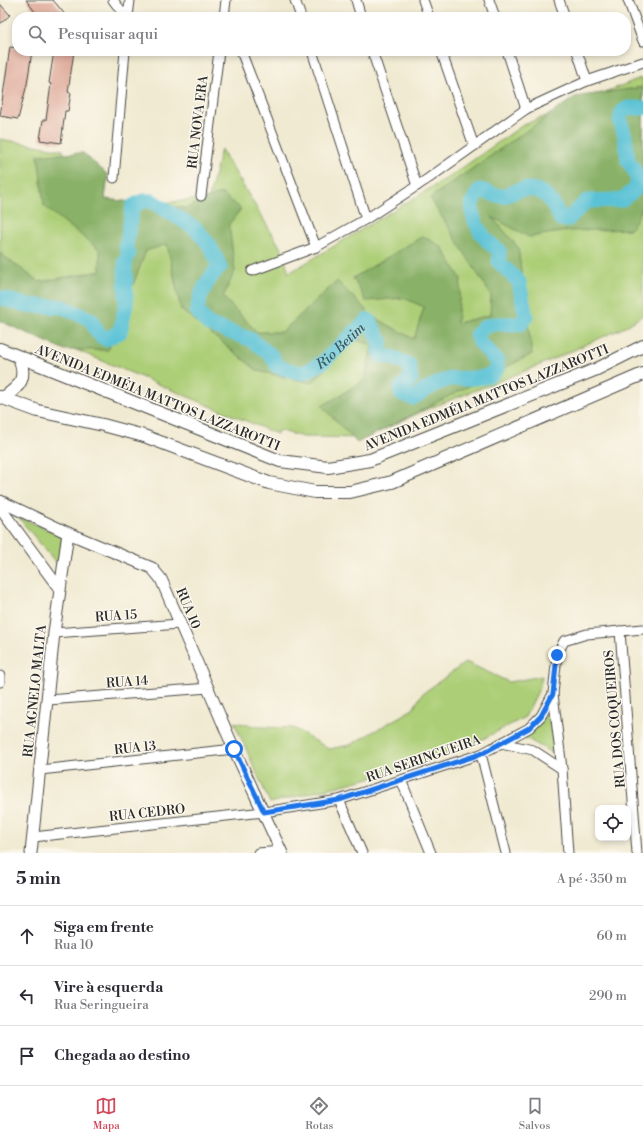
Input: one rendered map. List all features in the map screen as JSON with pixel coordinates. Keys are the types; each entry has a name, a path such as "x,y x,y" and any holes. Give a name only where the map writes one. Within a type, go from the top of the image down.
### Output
{"main road":[{"name":"AVENIDA EDMÉIA MATTOS LAZZAROTTI","path":"0,349 280,461 328,467 377,458 596,369 643,346"},
{"path":"2,397 16,389 23,376 23,368 19,357"},
{"path":"2,397 38,411 144,436 269,483 315,492 350,492 392,482 643,374"}],"street":[{"path":"112,0 123,12"},
{"path":"128,12 130,0"},
{"path":"296,0 300,12"},
{"path":"356,0 360,12"},
{"path":"423,0 427,12"},
{"path":"489,0 493,12"},
{"path":"559,0 563,12"},
{"path":"628,0 643,41"},
{"path":"114,178 125,56"},
{"name":"RUA NOVA ERA","path":"201,196 219,56"},
{"path":"243,56 316,247"},
{"path":"314,56 366,219"},
{"path":"374,56 417,186"},
{"path":"442,56 474,146"},
{"path":"509,56 526,109"},
{"path":"579,56 587,81"},
{"path":"252,270 316,247 366,219 417,186 526,109 587,81 643,62"},
{"name":"RUA 10","path":"0,501 68,533 152,568 161,579 234,749 281,852"},
{"path":"2,515 59,588"},
{"name":"RUA AGNELO MALTA","path":"31,853 59,588 68,533"},
{"name":"RUA 15","path":"54,633 180,624"},
{"name":"RUA SERINGUEIRA","path":"264,812 339,800 481,754 529,728 541,716 553,694 557,655 564,641 587,634 643,629"},
{"name":"RUA DOS COQUEIROS","path":"620,631 638,853"},
{"path":"0,676 0,682"},
{"name":"RUA 14","path":"48,700 209,688"},
{"path":"553,694 562,769 568,853"},
{"path":"501,743 533,750 562,769"},
{"name":"RUA 13","path":"40,770 234,749"},
{"path":"481,754 506,853"},
{"path":"401,780 432,853"},
{"path":"339,800 362,853"},
{"name":"RUA CEDRO","path":"33,837 264,812"},
{"path":"258,853 281,852"}],"green space":[{"path":"643,77 643,315 625,327 540,365 425,410 366,438 303,437 278,430 277,434 0,318 0,139 63,150 72,178 115,216 163,203 209,198 221,149 282,250 289,273 449,177 523,125"},
{"path":"643,87 643,207 631,229 567,231 529,237 492,217 518,247 532,354 357,443 322,406 365,380 372,345 353,339 312,383 258,371 181,310 167,244 146,251 108,350 65,350 0,321 0,253 39,282 100,271 100,250 44,206 38,155 83,153 108,175 105,199 186,208 221,193 241,209 229,224 235,271 223,297 257,332 282,332 337,281 372,316 414,339 424,307 404,298 366,301 353,278 423,236 442,247 461,279 457,323 490,315 491,295 430,198 575,97"},
{"path":"18,517 63,536 58,565"},
{"path":"466,662 509,682 542,676 540,687 525,717 479,741 410,768 270,803 234,722 260,727 294,728 329,749 350,745 413,709 422,694"},
{"path":"550,712 554,754 524,737"}],"building":[{"path":"26,0 53,0 63,12 35,12"},
{"path":"0,4 10,15 0,24"},
{"path":"10,47 12,47 12,56 31,56 27,84 18,119 0,116"},
{"path":"53,56 73,56 68,92 71,93 68,111 65,111 61,143 40,140 43,120 46,120 51,84 49,83"}],"waterway":[{"name":"Rio Betim","path":"0,298 26,305 63,307 92,320 97,331 106,339 120,332 126,304 125,262 129,253 126,247 133,206 143,201 152,201 196,229 210,246 220,267 208,281 202,293 197,311 208,324 252,340 272,356 277,366 302,373 308,371 323,362 368,320 381,341 379,349 382,356 394,358 409,365 411,379 401,387 401,393 413,398 445,380 456,378 481,378 497,369 497,361 480,343 477,334 487,326 497,324 521,324 526,317 519,282 499,262 499,250 484,237 476,224 472,211 474,198 480,190 501,196 519,190 534,190 546,196 554,206 561,219 567,220 587,201 621,200 636,189 638,177 628,160 625,136 620,120 622,112 628,108 643,108"}],"route":[{"path":"234,749 264,812 339,800 481,754 529,728 541,716 553,694 557,655"}]}
